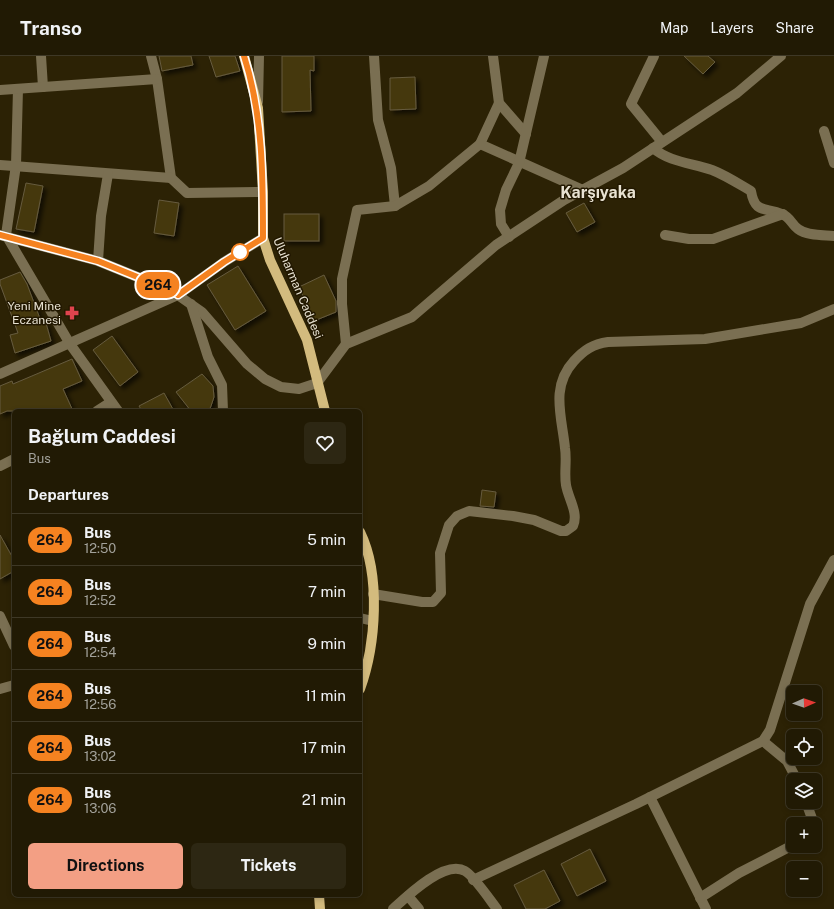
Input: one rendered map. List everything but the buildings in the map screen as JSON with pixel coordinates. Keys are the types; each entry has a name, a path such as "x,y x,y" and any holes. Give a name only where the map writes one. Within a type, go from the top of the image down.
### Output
{"main road":[{"name":"Uluharman Caddesi","path":"244,56 258,108 263,192 263,238 270,260 307,340 324,409"},
{"path":"362,538 368,557 373,594 373,620 365,673 362,683"},
{"path":"319,897 320,909"}],"street":[{"path":"41,56 43,87"},
{"path":"151,56 157,79 171,178 187,193 263,192"},
{"path":"258,108 259,56"},
{"path":"374,56 378,120 391,168 395,206"},
{"path":"346,344 342,304 342,280 357,210 395,206 429,186 480,144 499,103 493,56"},
{"path":"509,237 501,224 500,210 506,190 519,163 544,56"},
{"path":"654,56 631,104 662,142"},
{"path":"3,235 98,261 172,291 202,312 247,364 265,379 281,387 299,389 317,383 346,344 412,317 444,288 509,237 582,190 623,168 737,93 781,56"},
{"path":"0,90 157,79"},
{"path":"18,89 16,165 3,235 70,344 116,409"},
{"path":"499,103 526,134"},
{"path":"824,131 834,163"},
{"path":"480,144 519,163 582,190"},
{"path":"653,148 668,158 713,170 751,191 753,200 758,208 783,214 794,226 804,232 834,236"},
{"path":"0,166 16,165 108,174 171,178"},
{"path":"98,261 101,216 108,174"},
{"path":"665,235 690,239 713,239 783,214"},
{"path":"0,374 178,295 224,262 263,238"},
{"path":"191,304 208,356 222,385 223,409"},
{"path":"373,594 422,602 430,602 437,599 442,588 440,553 444,536 452,521 463,513 470,512 524,518 561,531 566,531 573,526 575,516 566,483 565,448 558,398 565,373 585,350 608,342 705,339 801,322 834,309"},
{"path":"100,409 111,402"},
{"path":"0,466 12,460"},
{"path":"473,880 650,797 763,741 768,733 810,604 834,560"},
{"path":"0,616 12,642"},
{"path":"362,618 373,620"},
{"path":"0,690 12,686"},
{"path":"763,741 787,762 793,773"},
{"path":"650,797 706,909"},
{"path":"700,898 739,873 786,849"},
{"path":"393,909 442,871 454,869 466,871 497,909"},
{"path":"408,896 419,909"}],"bus line":[{"name":"264","path":"0,235 6,235 98,261 172,291 178,295 224,262 263,238 263,192 258,108 250,73 244,56"}],"place":[{"name":"Yeni Mine Eczanesi","path":"72,313"}],"district":[{"name":"Karşıyaka","path":"598,192"}]}
